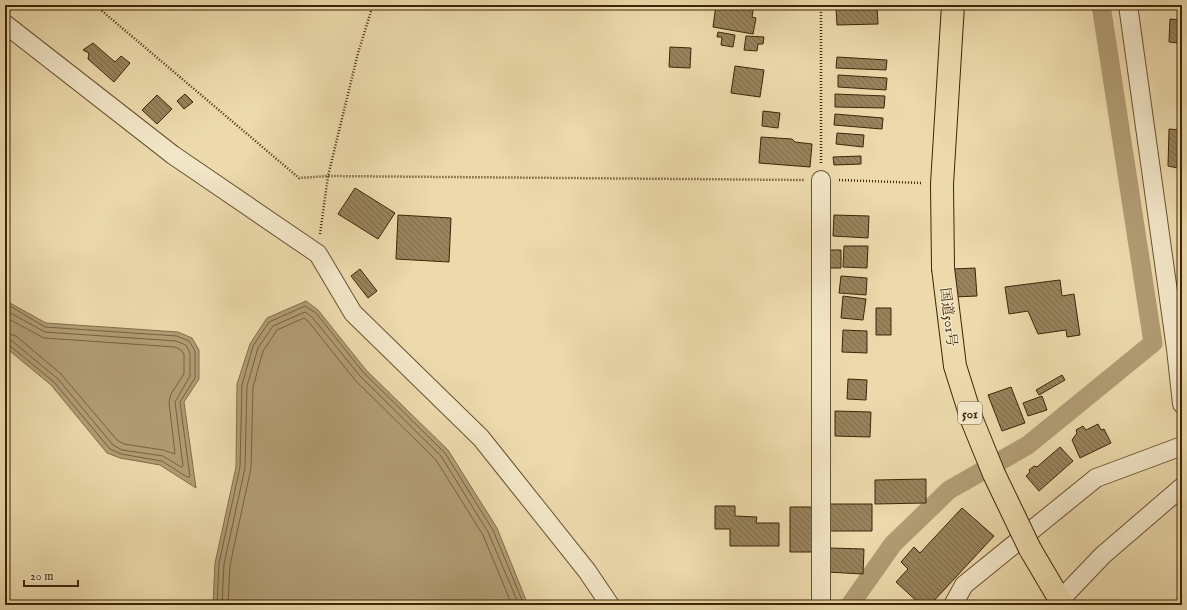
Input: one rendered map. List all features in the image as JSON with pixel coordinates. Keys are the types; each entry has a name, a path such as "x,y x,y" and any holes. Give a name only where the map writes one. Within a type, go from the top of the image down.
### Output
{"highway":[{"name":"国道501号","path":"953,5 942,184 943,268 957,372 972,420 994,474 1030,549 1062,603"}],"street":[{"path":"1128,5 1176,349 1182,404"},
{"path":"5,24 173,155 318,254 353,313 480,438 587,571 610,605"},
{"path":"821,180 821,605"},
{"path":"953,605 964,586 1096,478 1182,446"},
{"path":"1062,603 1103,555 1182,487"}],"path":[{"path":"95,5 299,178 328,176 821,180 942,184"},
{"path":"318,254 328,176 358,53 373,5"},
{"path":"821,5 821,180"}],"water":[{"path":"5,297 10,303 46,323 178,332 192,338 199,350 199,379 184,402 196,488 160,465 120,458 107,453 51,385 5,347"},
{"path":"306,301 318,310 366,370 448,450 497,528 528,605 213,605 215,563 236,467 237,384 250,344 267,318"}],"building":[{"path":"716,5 754,5 752,17 756,18 753,34 713,27"},
{"path":"877,7 878,24 837,25 836,8"},
{"path":"1170,19 1182,20 1182,50 1178,49 1179,43 1169,42"},
{"path":"718,32 735,35 733,47 721,45 722,37 717,37"},
{"path":"746,36 764,37 763,44 758,44 757,51 744,50"},
{"path":"93,43 115,62 121,56 130,63 114,82 88,59 89,53 83,50"},
{"path":"670,47 691,48 690,68 669,67"},
{"path":"837,57 887,60 886,70 836,68"},
{"path":"735,66 764,70 760,97 731,93"},
{"path":"838,75 887,78 886,90 838,87"},
{"path":"185,94 193,102 184,109 177,101"},
{"path":"835,94 885,96 884,108 835,107"},
{"path":"157,95 172,109 157,124 142,110"},
{"path":"763,111 780,113 778,128 762,126"},
{"path":"835,114 883,118 882,129 834,125"},
{"path":"1169,129 1182,130 1182,169 1168,166"},
{"path":"837,133 864,135 863,147 836,144"},
{"path":"761,137 792,139 795,142 812,144 810,167 759,163"},
{"path":"861,156 861,164 834,165 833,157"},
{"path":"355,188 395,213 378,239 338,214"},
{"path":"398,215 451,218 449,262 396,259"},
{"path":"834,215 869,216 868,238 833,236"},
{"path":"844,246 868,246 867,268 843,267"},
{"path":"825,250 841,250 841,268 825,268"},
{"path":"975,268 977,296 954,297 953,269"},
{"path":"360,269 377,291 368,298 351,276"},
{"path":"841,276 867,278 866,295 839,293"},
{"path":"1182,279 1182,296 1176,282"},
{"path":"1060,280 1062,296 1074,294 1080,335 1067,337 1066,330 1038,334 1028,311 1009,314 1005,287"},
{"path":"843,296 866,299 863,320 841,318"},
{"path":"876,308 891,308 891,335 876,335"},
{"path":"843,330 867,331 867,353 842,352"},
{"path":"1062,375 1065,380 1039,395 1036,390"},
{"path":"848,379 867,380 866,400 847,399"},
{"path":"1011,387 1025,423 1002,431 988,395"},
{"path":"1042,396 1047,410 1028,416 1023,403"},
{"path":"835,411 871,412 870,437 835,436"},
{"path":"1098,424 1101,430 1104,429 1111,443 1080,458 1072,440 1077,433 1076,430 1083,426 1086,430"},
{"path":"1060,447 1073,461 1039,491 1026,476 1030,472 1029,470 1034,466 1037,467"},
{"path":"926,479 926,503 875,504 875,480"},
{"path":"829,504 872,504 872,531 829,531"},
{"path":"715,506 735,506 735,516 757,517 756,523 779,523 779,546 730,546 730,529 715,529"},
{"path":"790,507 813,507 813,552 790,552"},
{"path":"962,508 994,536 930,605 921,605 896,582 908,569 901,562 914,547 920,553"},
{"path":"828,548 864,549 863,574 827,572"}],"waterway":[{"path":"850,605 893,544 949,490 1028,445 1153,343 1101,5"}]}
